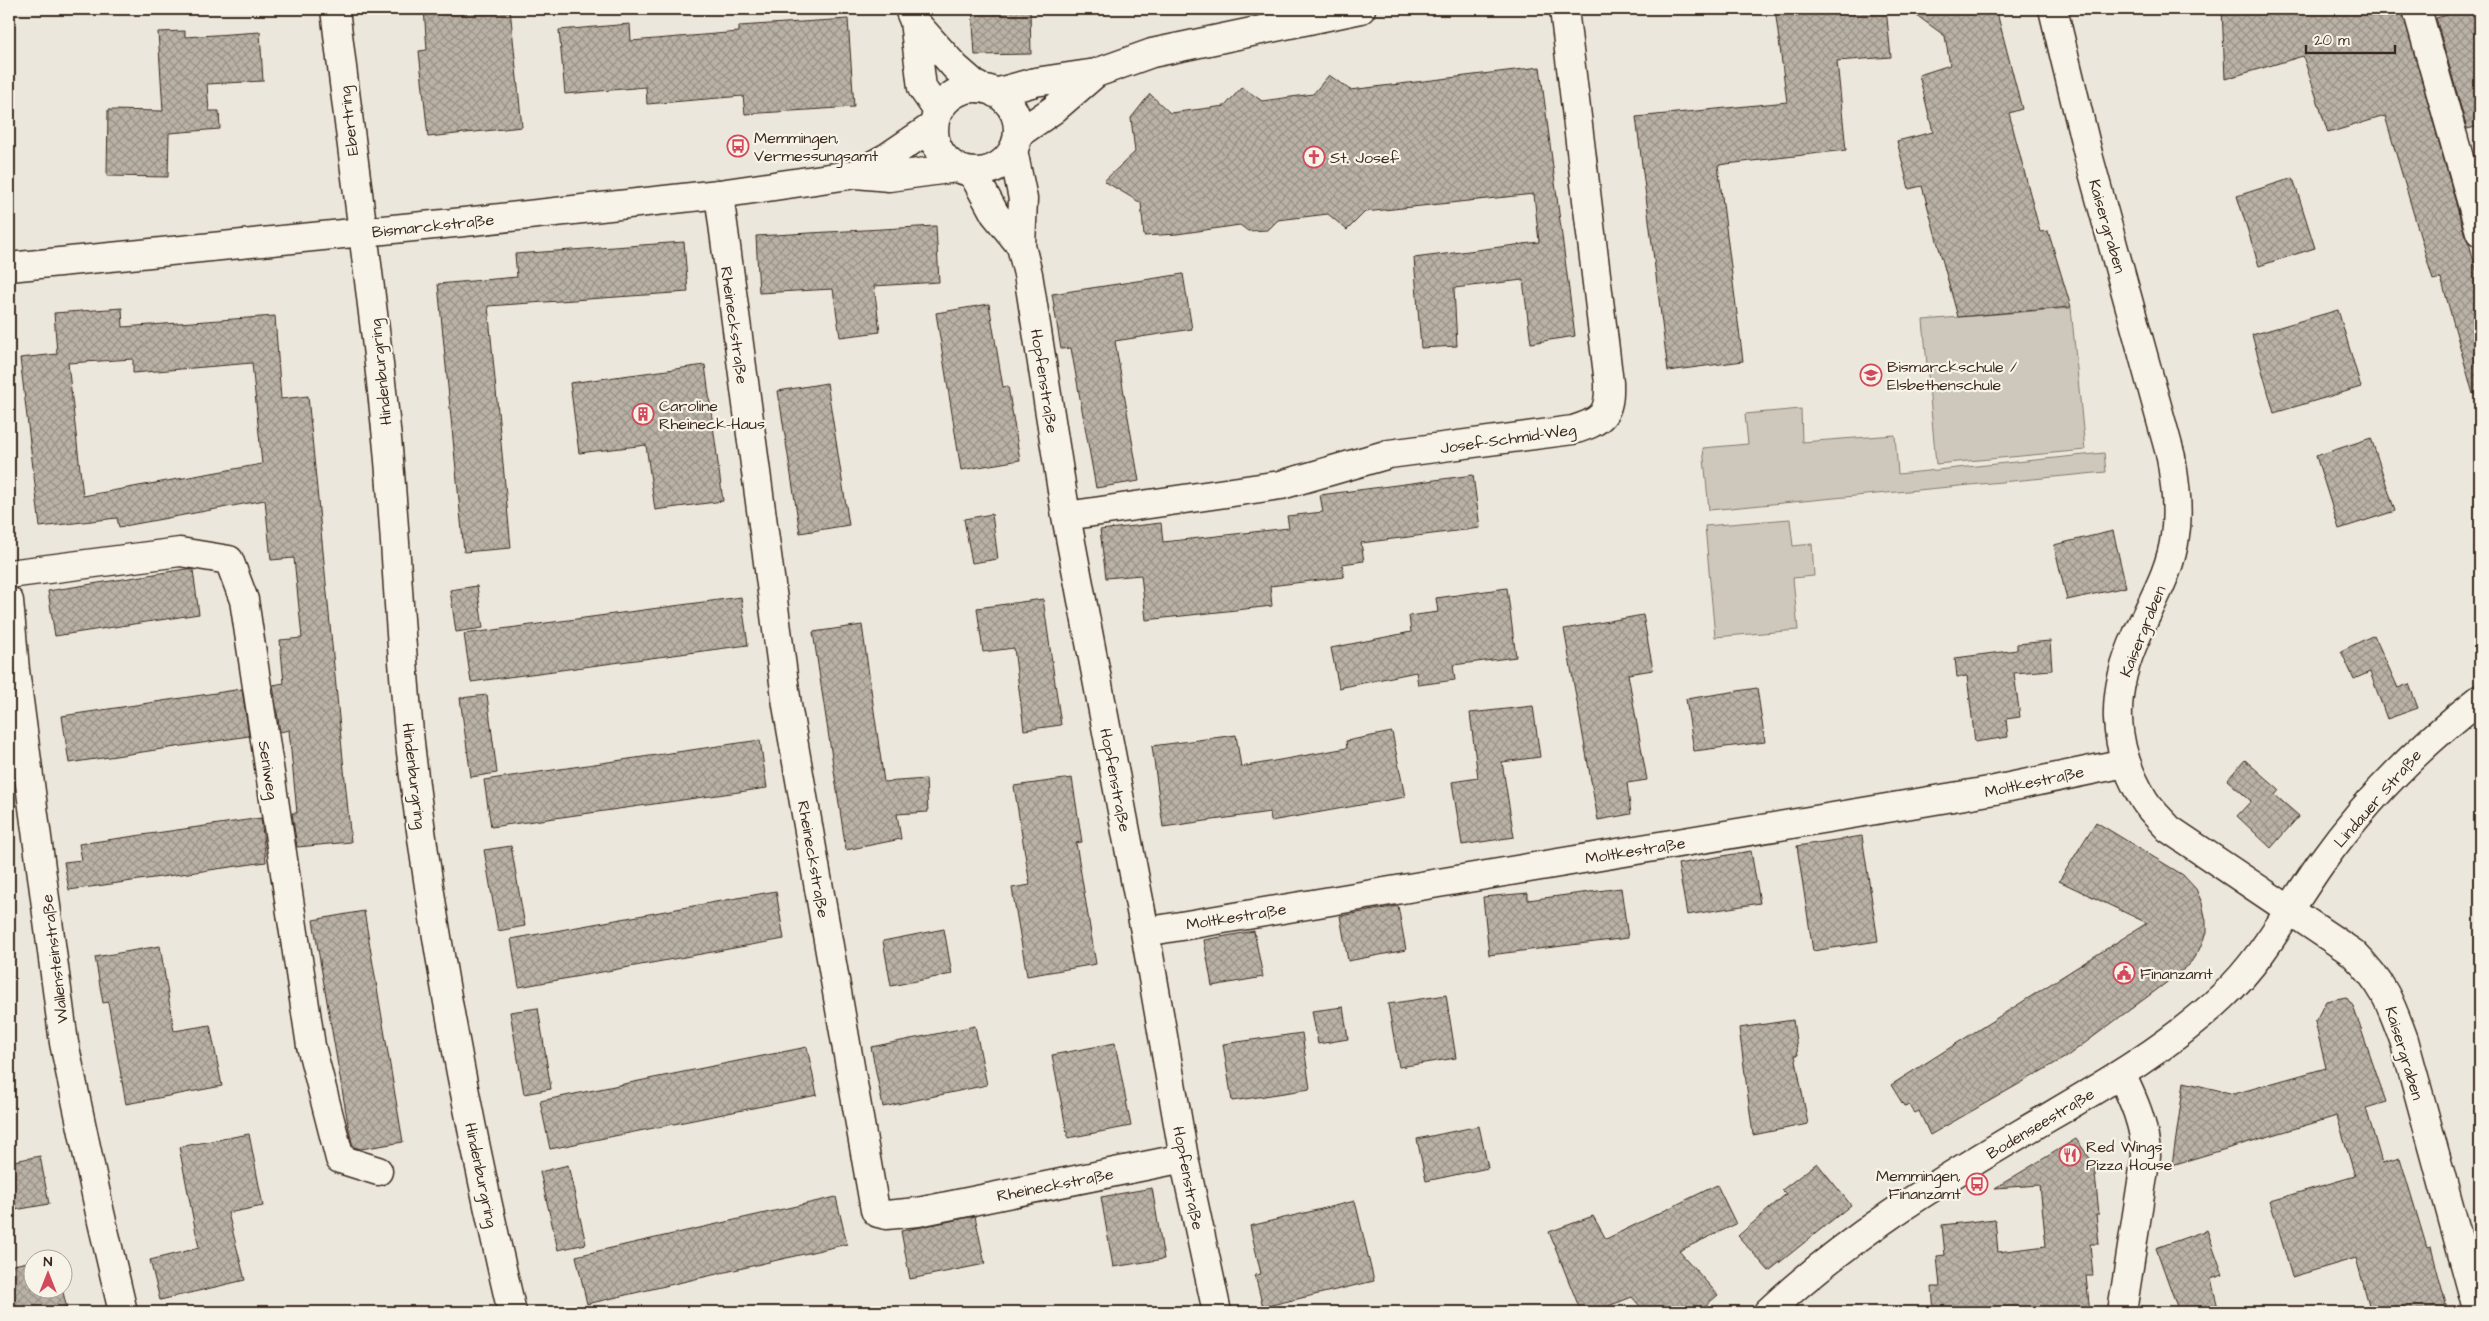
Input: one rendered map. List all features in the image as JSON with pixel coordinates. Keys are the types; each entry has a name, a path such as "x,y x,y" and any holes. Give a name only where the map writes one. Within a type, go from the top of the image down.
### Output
{"street":[{"name":"Ebertring","path":"335,9 362,233"},
{"path":"1096,73 1152,54 1361,9"},
{"name":"Josef-Schmid-Weg","path":"1066,516 1281,484 1389,454 1573,430 1594,423 1604,416 1610,400 1609,384 1564,9"},
{"name":"Kaisergraben","path":"2052,9 2089,158 2171,457 2176,487 2175,537 2169,560 2158,590 2136,636 2122,675 2118,729 2125,763 2145,802 2169,829 2353,953 2374,974 2390,1001 2404,1040 2478,1312"},
{"path":"2417,9 2480,232"},
{"path":"911,15 956,68 1008,103 1016,118 1015,142"},
{"path":"911,15 922,88 936,119 935,143 943,158 964,170"},
{"name":"Bismarckstraße","path":"9,268 362,233 719,194 856,174 889,177 964,170 988,170 1003,162 1015,142 1096,73"},
{"name":"Bismarckstraße","path":"856,174 936,119 948,98 963,90 987,90 1096,73"},
{"name":"Hopfenstraße","path":"1015,142 1023,200 1021,246 1028,274 1066,516 1145,932 1184,1158 1217,1312"},
{"name":"Hopfenstraße","path":"964,170 995,214 1021,246"},
{"name":"Rheineckstraße","path":"719,194 787,704 875,1210 886,1215 918,1212 1184,1158"},
{"name":"Hindenburgring","path":"362,233 372,302 388,452 403,674 426,867 443,977 462,1077 512,1312"},
{"name":"Seniweg","path":"9,574 180,552 229,560 244,600 311,1046 340,1159 378,1171"},
{"name":"Wallensteinstraße","path":"9,601 12,671 64,1043 100,1213 124,1312"},
{"name":"Lindauer Straße","path":"2289,910 2322,861 2407,760 2480,699"},
{"name":"Moltkestraße","path":"1145,932 1995,790 2125,763"},
{"name":"Bodenseestraße","path":"1768,1312 1815,1269 1858,1237 1992,1151 2121,1074 2178,1035 2223,996 2267,946 2289,910"},
{"path":"2121,1074 2140,1116 2145,1136 2146,1156 2122,1312"}],"shaded area":[{"path":"2071,308 2085,450 1936,464 1923,320"},
{"path":"1801,409 1802,442 1895,435 1898,474 2104,453 2106,472 1709,510 1703,448 1748,444 1745,414"},
{"path":"1790,519 1793,546 1812,544 1814,576 1793,578 1798,630 1715,637 1705,526"}],"building":[{"path":"424,9 510,9 522,127 428,137 419,51 427,50"},
{"path":"972,9 1030,9 1031,54 975,55"},
{"path":"1775,9 1886,9 1891,57 1837,61 1846,150 1718,165 1743,361 1668,371 1636,117 1787,102"},
{"path":"1908,9 1996,9 2022,109 2009,113 2040,232 2048,231 2071,307 1958,317 1922,186 1909,189 1897,141 1933,132 1919,75 1950,65 1945,36"},
{"path":"2222,9 2402,9 2465,236 2469,243 2480,283 2480,393 2473,394 2441,278 2433,280 2385,116 2328,133 2303,56 2225,79"},
{"path":"2467,9 2480,9 2480,126 2467,129 2436,18"},
{"path":"848,19 854,107 745,114 743,96 647,104 646,87 565,94 559,30 630,24 631,41 739,32 739,26"},
{"path":"185,31 185,37 260,32 263,81 207,84 209,111 219,111 220,129 169,133 168,177 107,176 108,110 163,111 158,32"},
{"name":"St. Josef","path":"1540,67 1575,336 1531,343 1523,280 1454,288 1457,346 1421,348 1414,258 1539,242 1534,194 1365,212 1347,230 1328,214 1278,220 1268,230 1248,231 1240,225 1177,234 1144,236 1141,203 1104,181 1135,152 1131,118 1150,94 1170,113 1225,106 1242,87 1262,101 1313,94 1329,75 1350,90"},
{"path":"2293,178 2315,248 2259,266 2237,196"},
{"path":"936,226 939,282 874,286 880,332 840,337 833,289 759,293 756,236"},
{"path":"684,242 688,292 488,306 511,548 464,552 438,284 517,277 515,254"},
{"path":"1183,274 1192,329 1115,341 1139,481 1096,488 1071,348 1061,349 1052,294"},
{"path":"989,304 1003,387 1008,386 1020,460 961,470 936,313"},
{"path":"122,308 123,327 275,316 281,399 308,396 351,842 297,847 292,813 297,813 289,730 280,732 273,685 284,683 280,640 302,638 294,558 271,560 265,500 119,527 117,518 40,527 20,358 57,354 54,313","holes":["133,359 133,373 252,363 262,464 83,496 68,363"]},
{"path":"2338,310 2361,387 2274,413 2252,335"},
{"name":"Caroline Rheineck-Haus","path":"705,365 723,501 655,510 646,445 579,453 570,383"},
{"path":"827,383 849,525 800,533 778,391"},
{"path":"2371,438 2395,511 2339,529 2316,456"},
{"path":"1473,475 1480,528 1361,543 1364,561 1342,564 1344,577 1270,586 1272,606 1146,620 1141,575 1106,578 1100,530 1161,523 1163,542 1289,528 1287,516 1323,512 1320,495"},
{"path":"992,514 998,559 972,563 964,519"},
{"path":"2113,531 2126,587 2067,600 2054,545"},
{"path":"186,569 193,570 199,614 55,636 48,591"},
{"path":"477,586 483,628 456,632 450,590"},
{"path":"1507,588 1516,657 1453,665 1455,680 1418,685 1416,672 1339,688 1331,648 1411,632 1409,616 1438,612 1436,598"},
{"path":"741,597 748,645 471,682 464,634"},
{"path":"1043,599 1061,725 1024,730 1014,648 983,652 977,608"},
{"path":"1643,615 1653,670 1628,674 1647,780 1627,783 1631,814 1598,820 1564,629"},
{"path":"862,625 884,782 926,779 928,812 897,814 901,839 846,850 813,632"},
{"path":"2374,635 2398,688 2409,684 2418,708 2387,719 2370,672 2354,679 2341,651"},
{"path":"2050,641 2052,670 2014,673 2020,717 2006,719 2008,737 1975,742 1967,676 1957,677 1955,658 2017,650 2017,644"},
{"path":"1757,688 1765,742 1694,751 1686,699"},
{"path":"242,689 249,736 69,763 62,716"},
{"path":"487,695 497,773 471,777 460,698"},
{"path":"1533,706 1540,757 1502,762 1514,837 1462,845 1452,782 1478,778 1470,713"},
{"path":"1392,732 1405,797 1271,821 1270,812 1163,827 1152,746 1236,735 1241,767 1347,748 1346,741"},
{"path":"760,740 767,788 491,827 484,780"},
{"path":"2245,760 2279,790 2275,795 2299,816 2271,848 2237,816 2251,801 2227,780"},
{"path":"1072,778 1082,842 1076,843 1096,964 1027,976 1012,888 1030,885 1014,786"},
{"path":"261,818 266,862 69,890 64,862 82,860 79,844"},
{"name":"Finanzamt","path":"2096,822 2183,875 2196,889 2202,903 2206,921 2206,933 2199,950 2189,965 2066,1057 1930,1135 1919,1111 1915,1113 1909,1105 1904,1106 1891,1085 2147,923 2059,881"},
{"path":"1862,836 1878,941 1813,951 1797,846"},
{"path":"511,846 525,926 498,931 484,850"},
{"path":"1751,851 1760,903 1687,915 1678,864"},
{"path":"1621,888 1628,938 1489,955 1483,897 1528,893 1528,900"},
{"path":"776,891 784,939 519,987 511,939"},
{"path":"1398,906 1406,950 1348,961 1340,916"},
{"path":"364,911 403,1142 361,1149 353,1147 349,1130 313,920"},
{"path":"944,929 952,974 891,986 883,941"},
{"path":"1254,931 1263,977 1212,986 1204,940"},
{"path":"160,946 174,1031 210,1025 222,1086 126,1104 108,1002 103,1003 95,957"},
{"path":"1446,995 1456,1058 1399,1067 1388,1004"},
{"path":"2346,997 2353,1006 2386,1102 2366,1108 2382,1163 2400,1158 2427,1248 2431,1247 2448,1312 2371,1312 2356,1258 2292,1277 2270,1201 2355,1176 2337,1116 2172,1165 2184,1082 2234,1094 2326,1068 2315,1022 2326,1001"},
{"path":"1343,1007 1348,1039 1318,1044 1312,1011"},
{"path":"538,1008 551,1089 524,1094 510,1012"},
{"path":"1793,1020 1798,1055 1795,1055 1808,1124 1753,1135 1739,1028"},
{"path":"975,1026 987,1085 883,1107 871,1047"},
{"path":"1302,1033 1310,1089 1232,1101 1223,1044"},
{"path":"1115,1043 1131,1126 1068,1138 1052,1055"},
{"path":"807,1047 817,1095 550,1149 540,1101"},
{"path":"1479,1126 1488,1168 1426,1181 1417,1139"},
{"path":"249,1134 263,1206 228,1213 245,1280 160,1300 150,1260 199,1248 179,1147"},
{"path":"2076,1139 2094,1164 2099,1214 2096,1214 2099,1244 2090,1244 2093,1276 2086,1276 2090,1312 1934,1312 1932,1287 1940,1287 1937,1256 1945,1255 1942,1225 1995,1219 1998,1252 2046,1246 2040,1185 1995,1188"},
{"path":"40,1156 49,1204 9,1211 9,1162"},
{"path":"1817,1163 1851,1205 1769,1271 1738,1236 1786,1194 1782,1190"},
{"path":"568,1165 586,1244 558,1250 540,1172"},
{"path":"1717,1185 1736,1224 1679,1251 1718,1295 1698,1312 1645,1312 1632,1297 1593,1312 1581,1312 1549,1232 1593,1216 1606,1239"},
{"path":"1152,1188 1164,1259 1113,1267 1101,1197"},
{"path":"836,1197 847,1244 587,1304 576,1256"},
{"path":"1355,1201 1374,1281 1263,1307 1255,1275 1261,1274 1250,1226"},
{"path":"975,1216 985,1264 910,1279 901,1231"},
{"path":"2207,1230 2223,1275 2211,1279 2219,1312 2179,1312 2156,1248"},
{"path":"22,1263 22,1298 64,1298 67,1309 49,1312 9,1312 9,1266"}],"place":[{"name":"Memmingen, Vermessungsamt","path":"738,146"},
{"name":"St. Josef","path":"1314,157"},
{"name":"Bismarckschule / Elsbethenschule","path":"1871,375"},
{"name":"Caroline Rheineck-Haus","path":"643,414"},
{"name":"Finanzamt","path":"2124,973"},
{"name":"Red Wings Pizza House","path":"2070,1155"},
{"name":"Memmingen, Finanzamt","path":"1977,1184"}]}
